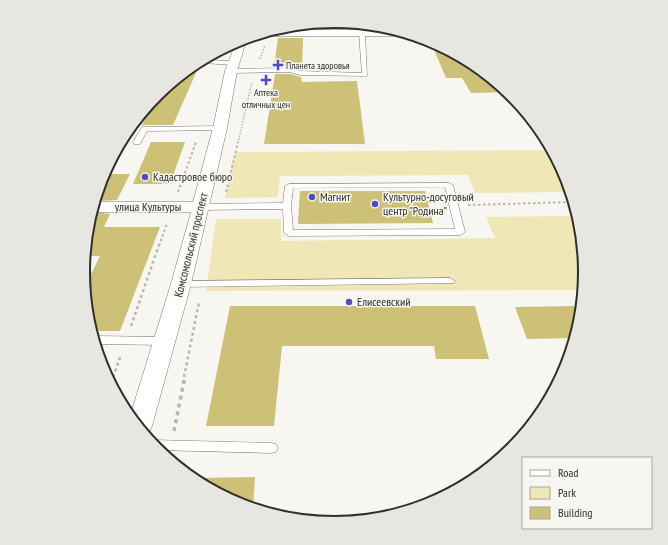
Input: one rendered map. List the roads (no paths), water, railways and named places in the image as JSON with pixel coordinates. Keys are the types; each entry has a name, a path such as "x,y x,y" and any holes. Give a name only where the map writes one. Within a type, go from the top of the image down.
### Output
{"street":[{"path":"286,33 382,33"},
{"name":"Комсомольский проспект","path":"141,422 181,284 220,128 232,67 240,47"},
{"name":"улица Культуры","path":"99,207 201,207"}],"lane":[{"path":"209,63 255,71 290,70 300,73 365,75 362,33"},
{"path":"136,142 145,129 220,128"},
{"path":"449,185 460,232 289,233 287,206 289,186 449,185"},
{"path":"201,207 287,206"},
{"path":"181,284 450,281"},
{"path":"99,340 164,341"},
{"path":"162,446 270,448"}],"place":[{"name":"Планета здоровья","path":"278,65"},
{"name":"Аптека отличных цен","path":"266,80"},
{"name":"Кадастровое бюро","path":"145,177"},
{"name":"Магнит","path":"312,197"},
{"name":"Культурно-досуговый центр \"Родина\"","path":"375,204"},
{"name":"Елисеевский","path":"349,302"}]}
